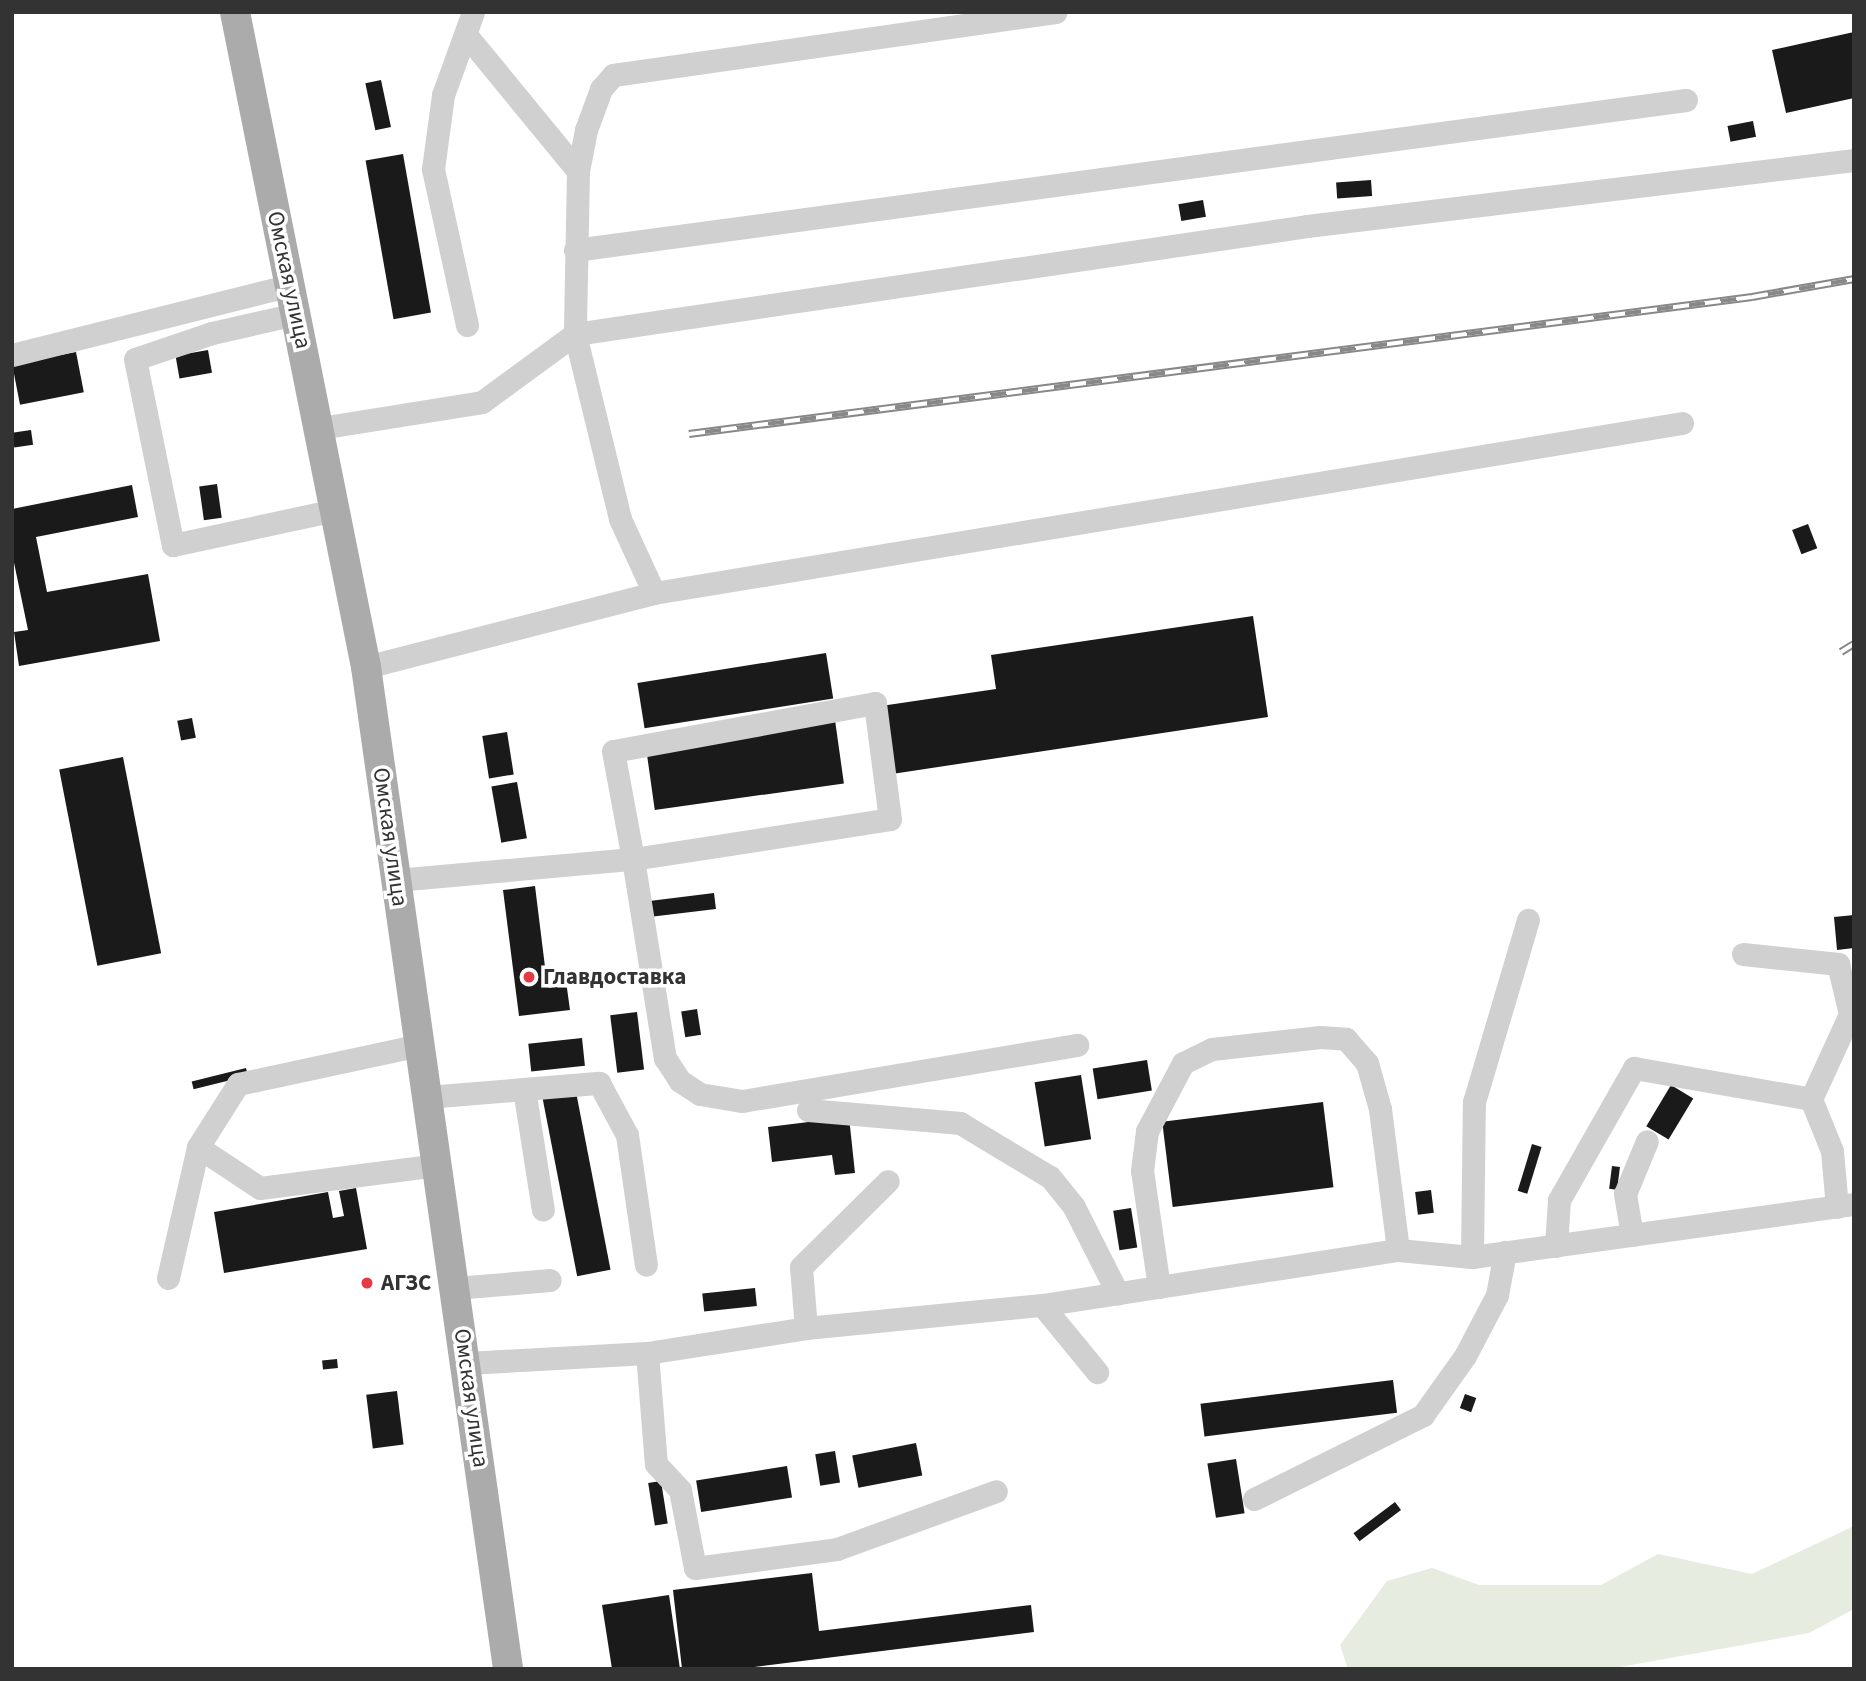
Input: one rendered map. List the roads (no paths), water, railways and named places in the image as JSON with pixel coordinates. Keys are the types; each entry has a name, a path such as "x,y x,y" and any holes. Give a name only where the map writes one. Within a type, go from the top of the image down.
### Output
{"main road":[{"name":"Омская улица","path":"235,12 366,667 467,1363 508,1669"}],"lane":[{"path":"467,325 433,169 443,95 467,36 473,12"},
{"path":"654,593 620,519 575,334 578,172 586,130 601,89 613,75 1056,12"},
{"path":"467,36 578,172"},
{"path":"575,250 1686,100"},
{"path":"320,428 482,402 575,334 1307,226 1854,160"},
{"path":"12,355 290,285"},
{"path":"296,314 212,333 135,359 173,544 335,510"},
{"path":"366,667 654,593 1682,423"},
{"path":"396,880 633,859 890,818 875,703 613,751 633,859 665,1058 680,1081 700,1094 742,1101 786,1096 1077,1045"},
{"path":"1472,1257 1474,1102 1528,920"},
{"path":"467,1363 647,1353 806,1328 1042,1305 1398,1251 1472,1257 1845,1206 1832,1151 1811,1099 1850,1014 1838,964 1743,954"},
{"path":"1159,1287 1142,1171 1147,1131 1183,1063 1212,1049 1320,1037 1346,1039 1367,1063 1380,1108 1398,1251"},
{"path":"168,1278 198,1147 238,1084 419,1045"},
{"path":"1556,1245 1559,1200 1634,1068 1811,1099"},
{"path":"427,1097 599,1083 627,1135 646,1265"},
{"path":"524,1090 543,1210"},
{"path":"808,1110 960,1124 1027,1163 1050,1177 1074,1207 1118,1294"},
{"path":"1632,1235 1625,1194 1647,1141"},
{"path":"198,1147 260,1188 437,1165"},
{"path":"806,1328 801,1267 888,1181"},
{"path":"1254,1499 1423,1415 1465,1356 1497,1295 1505,1252"},
{"path":"455,1289 550,1280"},
{"path":"1042,1305 1097,1372"},
{"path":"647,1353 656,1464 680,1490 695,1568 837,1549 996,1491"}],"railway":[{"path":"689,434 1752,297 1854,279"},
{"path":"1841,652 1854,644"}],"place":[{"name":"Главдоставка","path":"529,977"},
{"name":"АГЗС","path":"367,1283"}]}
